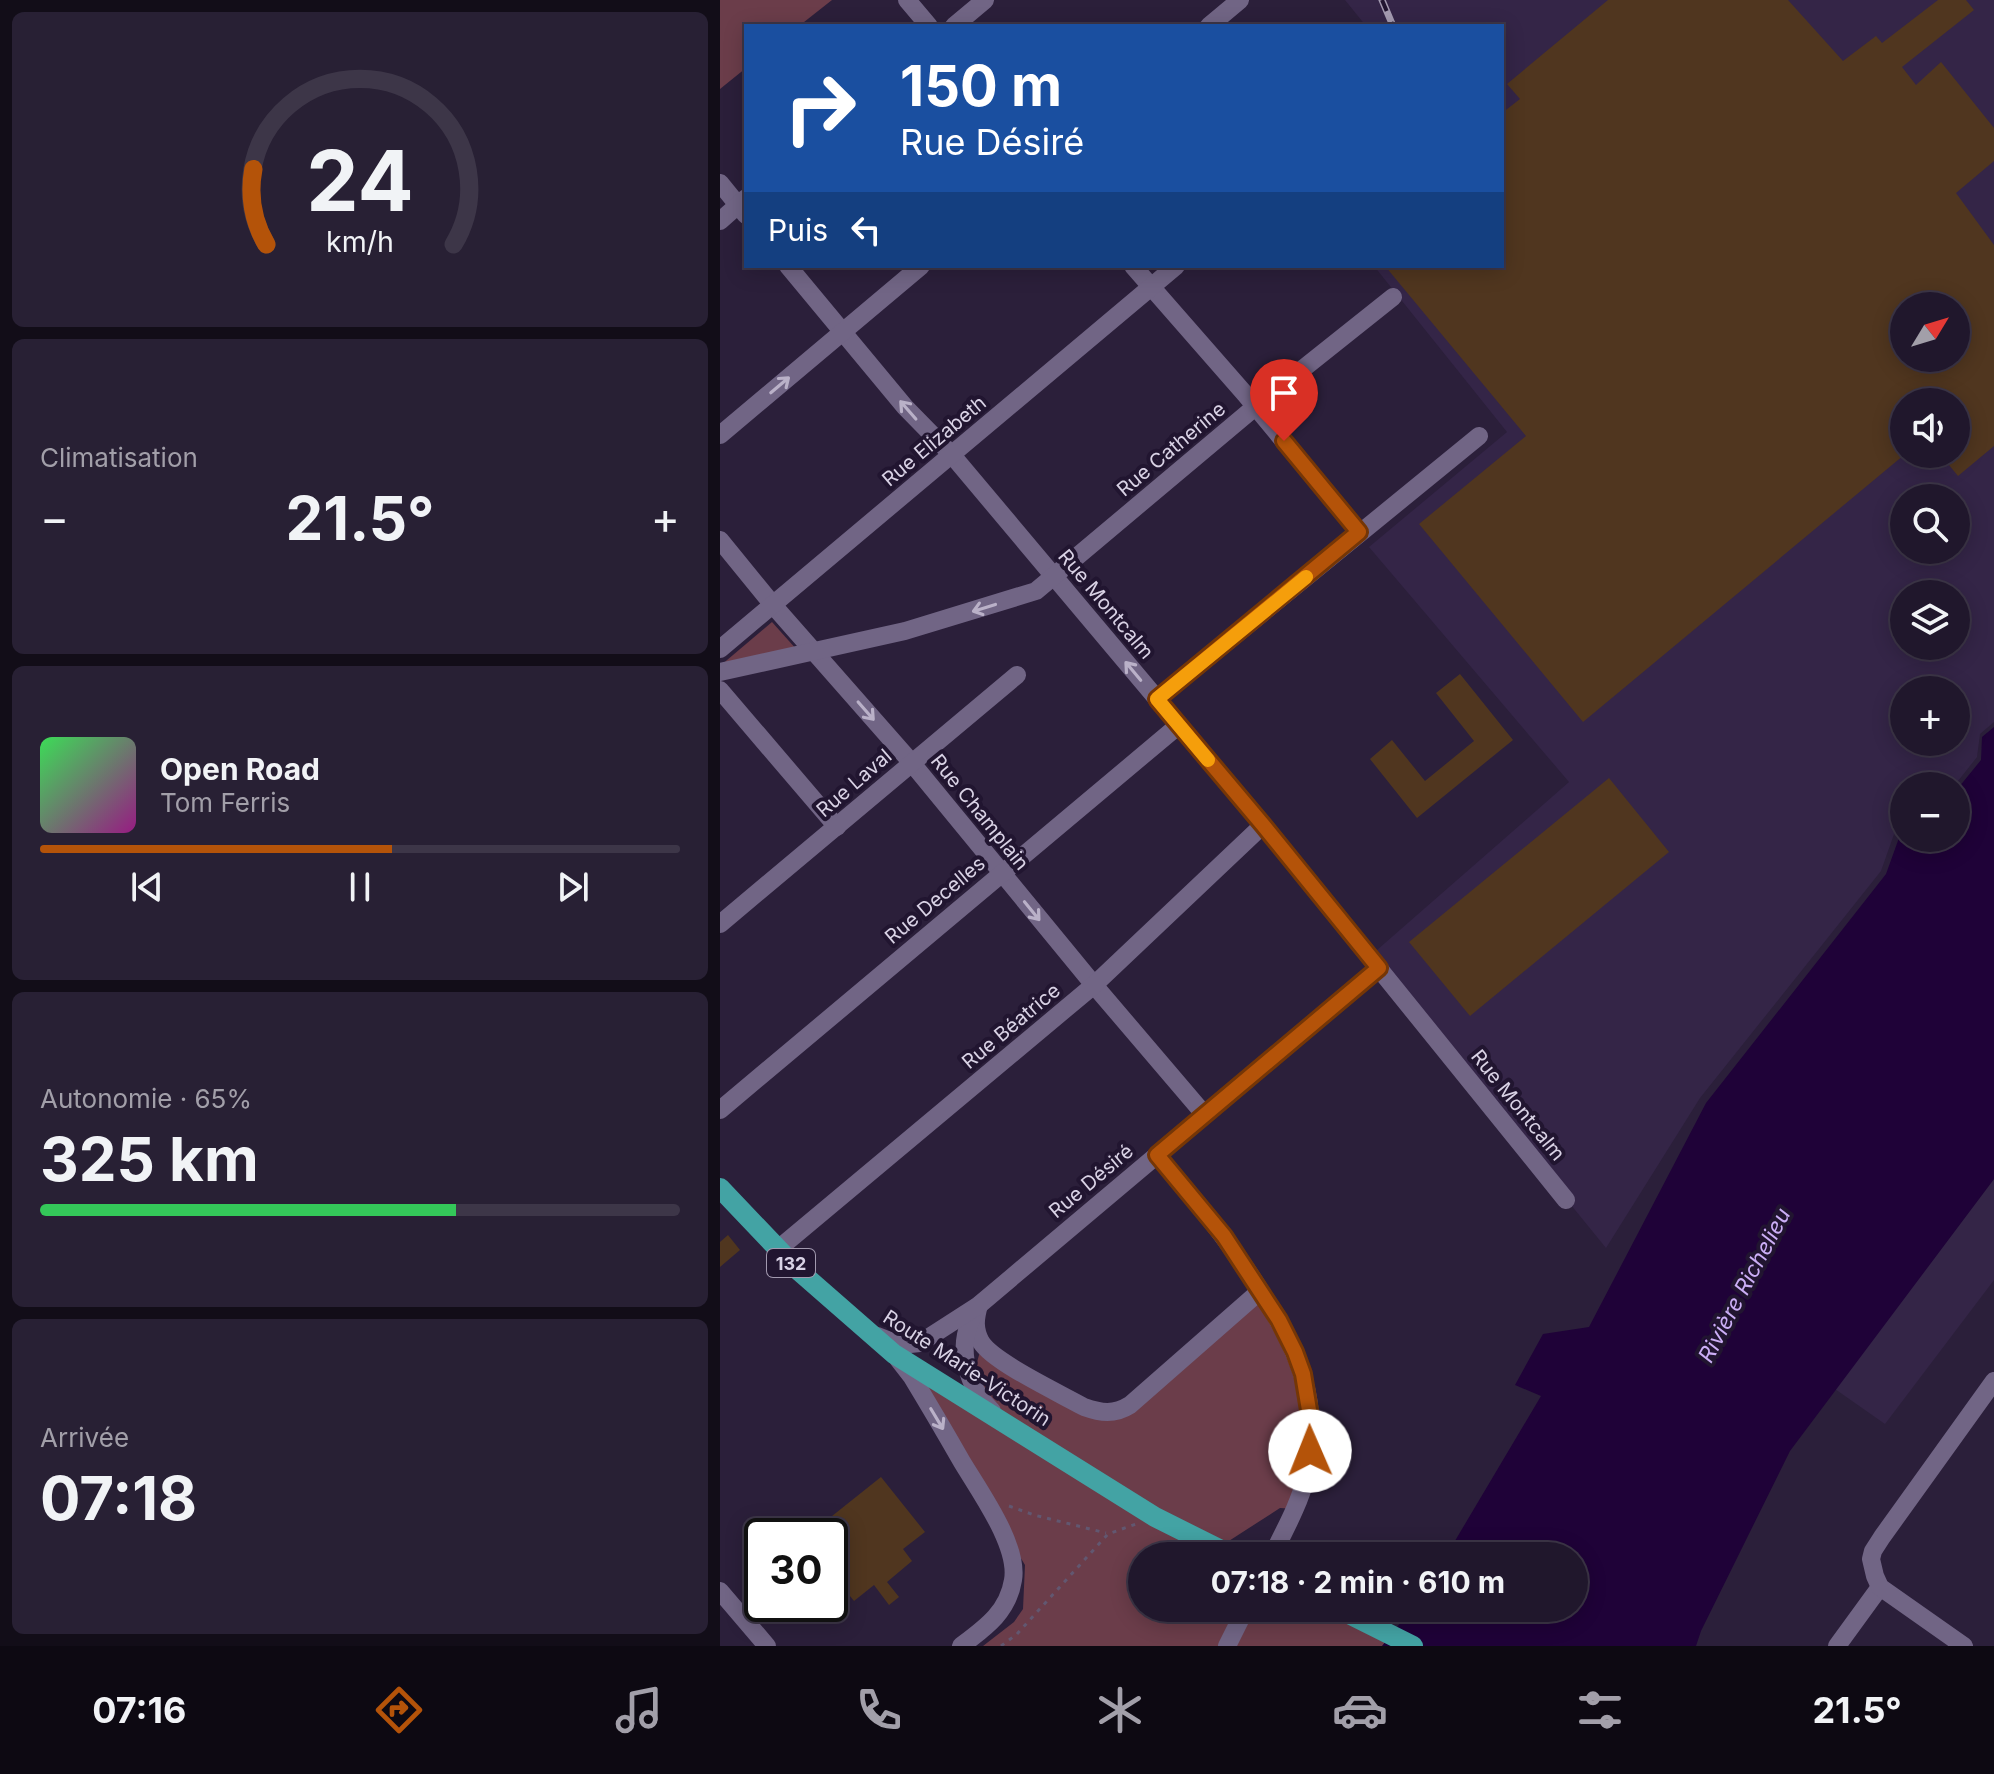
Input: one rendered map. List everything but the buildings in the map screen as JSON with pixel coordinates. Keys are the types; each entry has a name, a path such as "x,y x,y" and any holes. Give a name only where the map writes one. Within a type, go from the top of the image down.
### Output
{"main road":[{"name":"Route Marie-Victorin","path":"720,1188 777,1250 894,1354 1155,1517 1205,1542"},
{"path":"1365,1622 1413,1646"}],"street":[{"path":"907,0 927,24"},
{"path":"956,24 985,0"},
{"path":"1211,24 1240,0"},
{"path":"720,183 743,206 720,221"},
{"name":"Rue Montcalm","path":"790,268 905,407 952,455 1263,825 1566,1200"},
{"path":"720,435 919,268"},
{"path":"1135,268 1359,532"},
{"name":"Rue Elizabeth","path":"720,649 1174,268"},
{"name":"Rue Catherine","path":"720,672 905,631 1036,591 1255,407 1393,297"},
{"path":"1157,699 1479,436"},
{"name":"Rue Champlain","path":"720,540 911,762 1204,1114"},
{"name":"Rue Laval","path":"720,924 1017,675"},
{"path":"720,690 837,827"},
{"name":"Rue Decelles","path":"720,1110 1179,725"},
{"name":"Rue Béatrice","path":"777,1250 1094,985 1263,825"},
{"name":"Rue Désiré","path":"867,1332 900,1345 920,1343 979,1305 1379,968"},
{"path":"1157,1155 1224,1236 1279,1320 1303,1374 1311,1422 1310,1451 1302,1491 1279,1542"},
{"path":"979,1305 975,1326 978,1335 983,1345 998,1358 1084,1407 1111,1413 1130,1405 1260,1291"},
{"name":"Rue Désiré","path":"979,1305 968,1326 964,1350 966,1363 981,1400 1006,1424"},
{"path":"894,1354 912,1377 998,1522 1013,1561 1014,1577 1005,1606 987,1627 961,1646"},
{"path":"1964,1646 1880,1587 1871,1559 1873,1551 1994,1381"},
{"path":"1837,1646 1880,1587"},
{"path":"720,1591 767,1646"},
{"path":"1227,1646 1239,1622"}],"path":[{"path":"983,1497 1034,1515 1108,1534"},
{"path":"1001,1646 1017,1634 1108,1534 1155,1517"}],"shaded area":[{"path":"720,0 832,0 802,24 744,24 744,70 720,89"},
{"path":"1345,0 1994,0 1994,722 1980,734 1977,757 1965,772 1890,772 1890,846 1881,871 1700,1098 1606,1248 1369,957 1569,782 1369,547 1507,432 1376,268 1504,268 1504,24 1364,24"},
{"path":"772,622 797,650 720,666"},
{"path":"1994,1179 1994,1280 1885,1424 1835,1389"},
{"path":"1260,1291 1308,1398 1295,1509 1280,1508 1227,1542 1128,1542 1128,1622 1349,1622 1392,1646 983,1646 1014,1622 1023,1609 1025,1565 912,1377 1001,1420 977,1376 978,1357 983,1345 1111,1413"}],"water":[{"name":"Rivière Richelieu","path":"1994,727 1994,1179 1790,1451 1696,1646 1382,1646 1401,1622 1588,1622 1588,1542 1454,1542 1541,1396 1515,1385 1543,1334 1589,1327 1706,1103 1886,874 1894,852 1970,852 1970,774 1981,760 1982,737"}],"railway":[{"path":"1382,0 1392,24"}],"slow traffic":[{"path":"1208,760 1157,699 1306,577"}],"route":[{"path":"1284,441 1359,532 1157,699 1379,968 1157,1155 1224,1236 1279,1320 1303,1374 1311,1422 1310,1451"}]}
